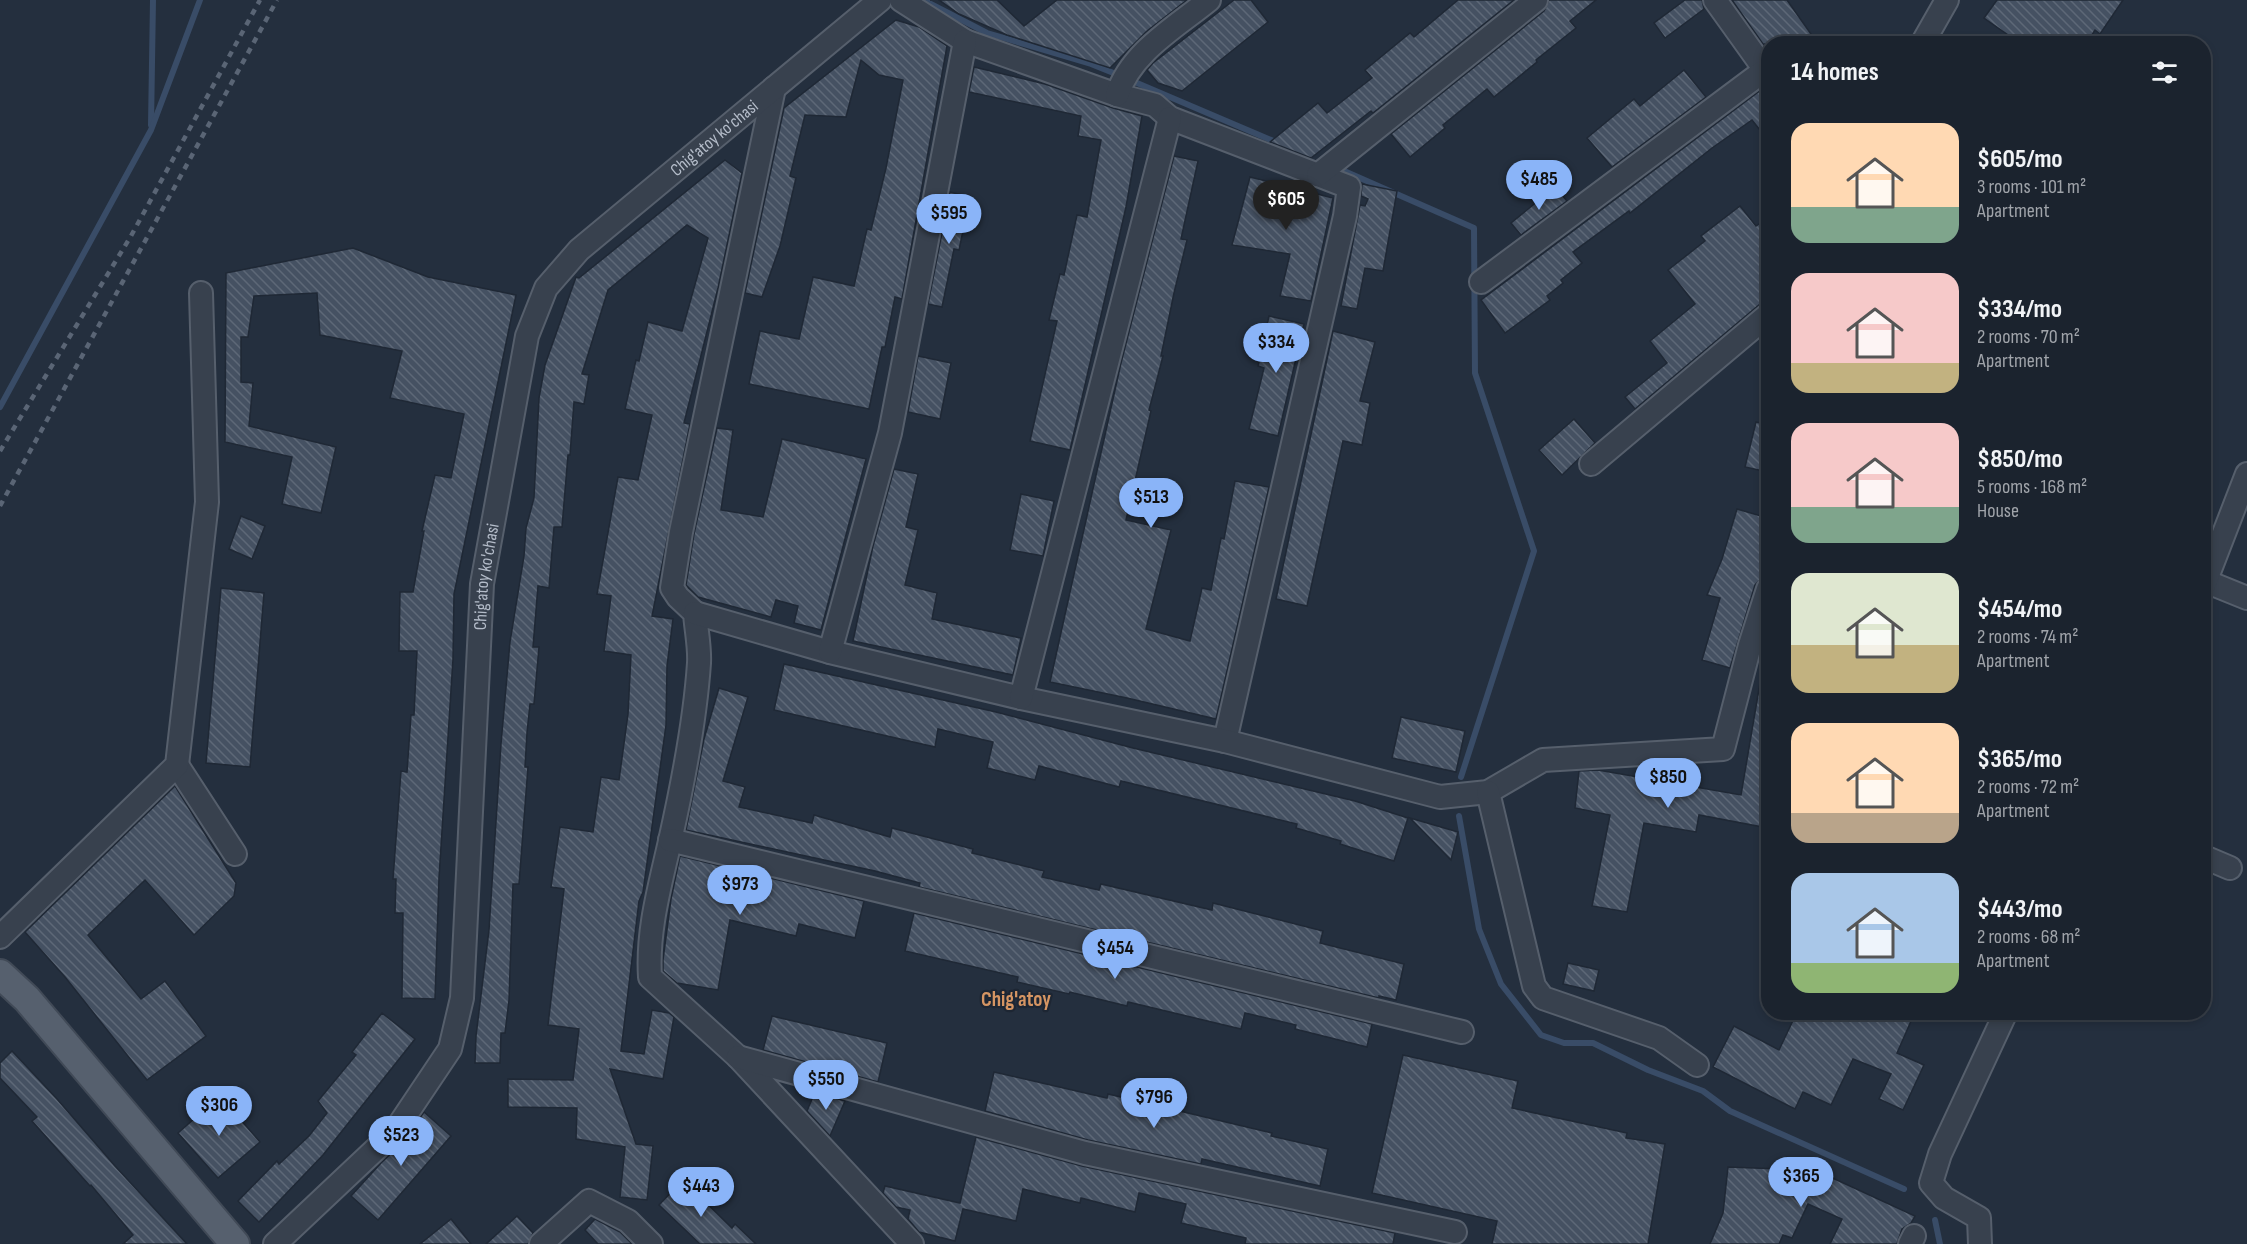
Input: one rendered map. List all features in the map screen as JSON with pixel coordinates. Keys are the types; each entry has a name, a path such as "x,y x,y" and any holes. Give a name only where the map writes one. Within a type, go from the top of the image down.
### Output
{"main road":[{"path":"0,974 27,999 235,1244"}],"street":[{"name":"Chig'atoy ko'chasi","path":"275,1244 395,1131 450,1049 462,998 482,584 527,336 546,288 579,250 880,0"},
{"path":"901,0 965,41 1119,88 1155,105 1170,118 1349,187 1346,216 1225,741"},
{"path":"1119,88 1136,59 1209,0"},
{"path":"1318,175 1536,0"},
{"path":"1715,0 1761,64"},
{"path":"1927,36 1947,0"},
{"path":"830,652 890,433 965,41"},
{"path":"1480,282 1761,76"},
{"path":"774,88 681,532 672,588 695,613 830,652 1022,698 1225,741 1440,797 1488,792 1543,760 1723,749 1761,611"},
{"path":"1022,698 1170,118"},
{"path":"0,938 177,765 207,502 201,293"},
{"path":"1591,464 1761,321"},
{"path":"2211,565 2247,474"},
{"path":"2211,585 2247,598"},
{"path":"695,613 699,662 690,741 656,900 648,952 650,977 738,1057 912,1244"},
{"path":"177,765 235,854"},
{"path":"1488,792 1534,986 1543,998 1659,1038 1697,1065"},
{"path":"670,840 1462,1032"},
{"path":"2211,860 2230,868"},
{"path":"1980,1244 1978,1218 1944,1198 1931,1183 1940,1154 2002,1020"},
{"path":"738,1057 1085,1154 1455,1232"},
{"path":"541,1244 589,1201 628,1221 651,1244"}],"building":[{"path":"939,0 997,0 1024,26 1057,0 1187,0 1147,31 1110,68 1007,35 959,14"},
{"path":"1234,0 1251,0 1268,22 1182,91 1158,83 1147,70 1153,63"},
{"path":"1458,0 1514,0 1373,113 1371,111 1311,158 1270,142 1318,103 1327,113 1372,78 1365,70 1410,33 1414,37"},
{"path":"1549,0 1596,0 1570,21 1576,28 1536,60 1537,62 1494,97 1487,89 1443,125 1445,128 1410,157 1391,134 1544,11"},
{"path":"1685,0 1702,0 1704,9 1665,38 1654,23"},
{"path":"1732,0 1787,0 1812,36 1761,36 1761,41"},
{"path":"1997,0 2123,0 2100,34 2095,30 2091,36 2010,36 1984,18"},
{"path":"896,20 919,27 947,46 902,299 895,297 869,409 749,384 760,331 799,339 813,277 854,286 867,229 871,230 886,168 903,80 879,75 861,60 846,117 805,115 790,176 796,178 780,246 762,297 745,293 784,108"},
{"path":"974,67 1045,84 1142,116 1126,207 1070,450 1030,441 1057,321 1049,320 1060,274 1064,275 1077,215 1087,217 1101,140 1078,136 1081,116 969,92"},
{"path":"1684,70 1706,97 1612,167 1587,138 1634,99 1640,106"},
{"path":"1761,90 1761,131 1752,120 1712,148 1630,213 1629,211 1573,252 1582,263 1561,280 1563,283 1547,296 1550,300 1505,333 1481,300"},
{"path":"1174,156 1198,161 1181,239 1187,240 1126,520 1171,530 1146,629 1190,641 1202,588 1211,590 1235,481 1269,487 1216,719 1050,682 1121,363"},
{"path":"725,160 742,173 718,288 684,423 690,424 652,616 673,619 667,666 666,725 643,892 639,901 621,1051 644,1054 652,1010 669,1013 674,1017 663,1079 610,1069 636,1144 653,1146 647,1200 620,1197 625,1147 576,1139 577,1108 508,1107 508,1079 573,1080 579,1029 548,1025 564,889 551,887 560,827 593,832 601,777 619,780 628,714 631,655 604,651 611,596 597,594 618,477 638,480 652,415 625,409 636,360 639,361 648,322 682,331 708,238 687,225 608,290 582,374 589,375 584,404 574,402 562,527 554,527 549,588 538,586 533,647 539,647 534,704 530,704 527,733 525,767 528,767 519,884 513,884 509,1000 505,1033 501,1033 500,1063 475,1063 476,1036 489,930 510,642 524,556 526,528 534,498 539,398 545,365 576,277 579,278"},
{"path":"1250,177 1333,198 1311,301 1280,296 1290,254 1232,245"},
{"path":"1362,184 1397,191 1383,271 1365,268 1357,309 1341,306 1360,205 1365,206 1368,199 1361,196"},
{"path":"1555,187 1567,201 1521,235 1511,223"},
{"path":"950,192 970,197 959,250 954,249 942,307 928,304"},
{"path":"1740,206 1756,226 1761,223 1761,304 1635,409 1625,397 1667,363 1650,341 1695,304 1668,270 1705,241 1701,236"},
{"path":"353,248 428,277 516,295 454,594 453,659 439,878 435,999 402,998 403,913 395,913 396,879 393,879 401,771 407,772 411,715 414,715 417,651 399,651 400,592 413,592 424,531 422,531 435,475 451,478 464,414 390,398 402,351 320,335 317,293 254,296 248,337 241,337 241,382 253,383 249,426 336,447 321,513 282,504 292,457 225,442 226,273"},
{"path":"1269,316 1304,324 1278,436 1249,429 1264,368 1258,366"},
{"path":"1333,331 1375,342 1360,401 1370,403 1362,445 1343,441 1307,606 1276,599"},
{"path":"918,356 951,363 940,419 908,412"},
{"path":"1574,419 1595,443 1562,475 1539,450"},
{"path":"1756,422 1761,423 1761,470 1745,467"},
{"path":"717,428 733,430 721,510 763,517 782,439 866,459 821,630 794,623 798,606 776,600 771,617 698,597 686,585 694,534"},
{"path":"894,469 918,474 906,527 918,530 905,585 937,593 932,619 1021,638 1013,675 853,641 873,546"},
{"path":"1021,494 1054,501 1043,556 1010,550"},
{"path":"1737,509 1761,516 1761,579 1755,585 1730,668 1702,660 1720,598 1707,595 1722,559"},
{"path":"241,516 265,526 252,559 229,549"},
{"path":"221,588 264,593 250,767 206,763"},
{"path":"784,664 996,712 1133,748 1355,801 1408,818 1394,861 1340,844 1341,841 1296,828 1297,824 1121,781 1119,787 1039,766 1035,780 987,768 993,742 938,729 935,747 774,710"},
{"path":"1761,683 1761,827 1699,815 1696,832 1644,823 1627,912 1592,906 1610,815 1575,808 1579,771 1598,770 1741,795"},
{"path":"719,688 748,697 723,781 745,787 739,807 812,823 814,815 890,837 892,828 973,849 972,853 1044,871 1042,877 1099,890 1101,884 1212,910 1213,903 1323,931 1320,943 1404,964 1396,1000 1379,996 1379,998 919,887 920,883 875,871 686,830 704,739"},
{"path":"1401,717 1465,731 1456,772 1392,758"},
{"path":"175,786 236,883 234,896 194,935 145,880 88,935 141,999 165,981 206,1036 147,1080 65,977 25,932"},
{"path":"1410,818 1458,832 1451,860"},
{"path":"680,856 864,901 855,938 799,924 796,936 730,920 718,990 677,983 663,971 663,960 671,899"},
{"path":"914,913 1372,1024 1367,1047 1295,1029 1296,1025 1245,1013 1241,1029 1128,1002 1127,1006 1070,992 1069,994 1017,982 1018,977 905,951"},
{"path":"1568,963 1599,970 1594,991 1563,984"},
{"path":"382,1013 415,1039 323,1155 259,1222 238,1201 277,1161 279,1164 309,1136 327,1113 318,1101 356,1055 352,1052"},
{"path":"772,1016 887,1043 878,1082 763,1050"},
{"path":"1793,1020 1911,1020 1897,1053 1924,1065 1903,1110 1879,1099 1891,1074 1853,1059 1831,1105 1803,1092 1795,1109 1713,1067 1734,1026 1779,1050"},
{"path":"12,1051 187,1244 123,1244 133,1235 32,1121 37,1117 0,1078 0,1063"},
{"path":"1403,1055 1518,1081 1512,1108 1627,1133 1626,1138 1665,1144 1648,1244 1492,1244 1497,1221 1372,1193"},
{"path":"994,1072 1107,1098 1108,1094 1272,1133 1271,1136 1328,1149 1320,1186 1202,1159 1201,1164 1088,1140 985,1111"},
{"path":"815,1092 845,1101 830,1136 807,1111"},
{"path":"220,1096 260,1142 218,1178 178,1133"},
{"path":"424,1112 451,1136 378,1220 351,1196 404,1141"},
{"path":"976,1137 1082,1166 1395,1233 1393,1244 1245,1244 1246,1238 1181,1223 1186,1204 1139,1193 1135,1212 1081,1198 1080,1203 1023,1189 1016,1221 963,1209 955,1241 919,1232 908,1219 910,1210 896,1207 883,1193 885,1186 960,1203"},
{"path":"1787,1157 1915,1216 1911,1223 1902,1229 1897,1244 1830,1244 1842,1219 1808,1204 1792,1238 1783,1235 1779,1244 1710,1244 1723,1213 1728,1167 1781,1169"},
{"path":"683,1180 732,1228 735,1224 756,1244 700,1244 659,1205"},
{"path":"517,1216 533,1233 528,1244 486,1244"},
{"path":"451,1219 471,1244 420,1244"},
{"path":"595,1219 620,1232 632,1244 598,1244 585,1230"}],"waterway":[{"path":"151,125 153,0"},
{"path":"0,407 151,130 200,0"},
{"path":"927,0 987,33 1091,64 1121,76"},
{"path":"1130,80 1278,143"},
{"path":"1335,167 1474,228 1475,373 1534,551 1461,777"},
{"path":"1459,816 1479,929 1501,984 1541,1035 1564,1043 1593,1043 1648,1070 1703,1091 1730,1111 1904,1189"},
{"path":"1935,1220 1940,1244"}],"railway":[{"path":"0,451 131,236 260,0"},
{"path":"0,506 277,0"}],"district":[{"name":"Chig'atoy","path":"1016,999"}]}
